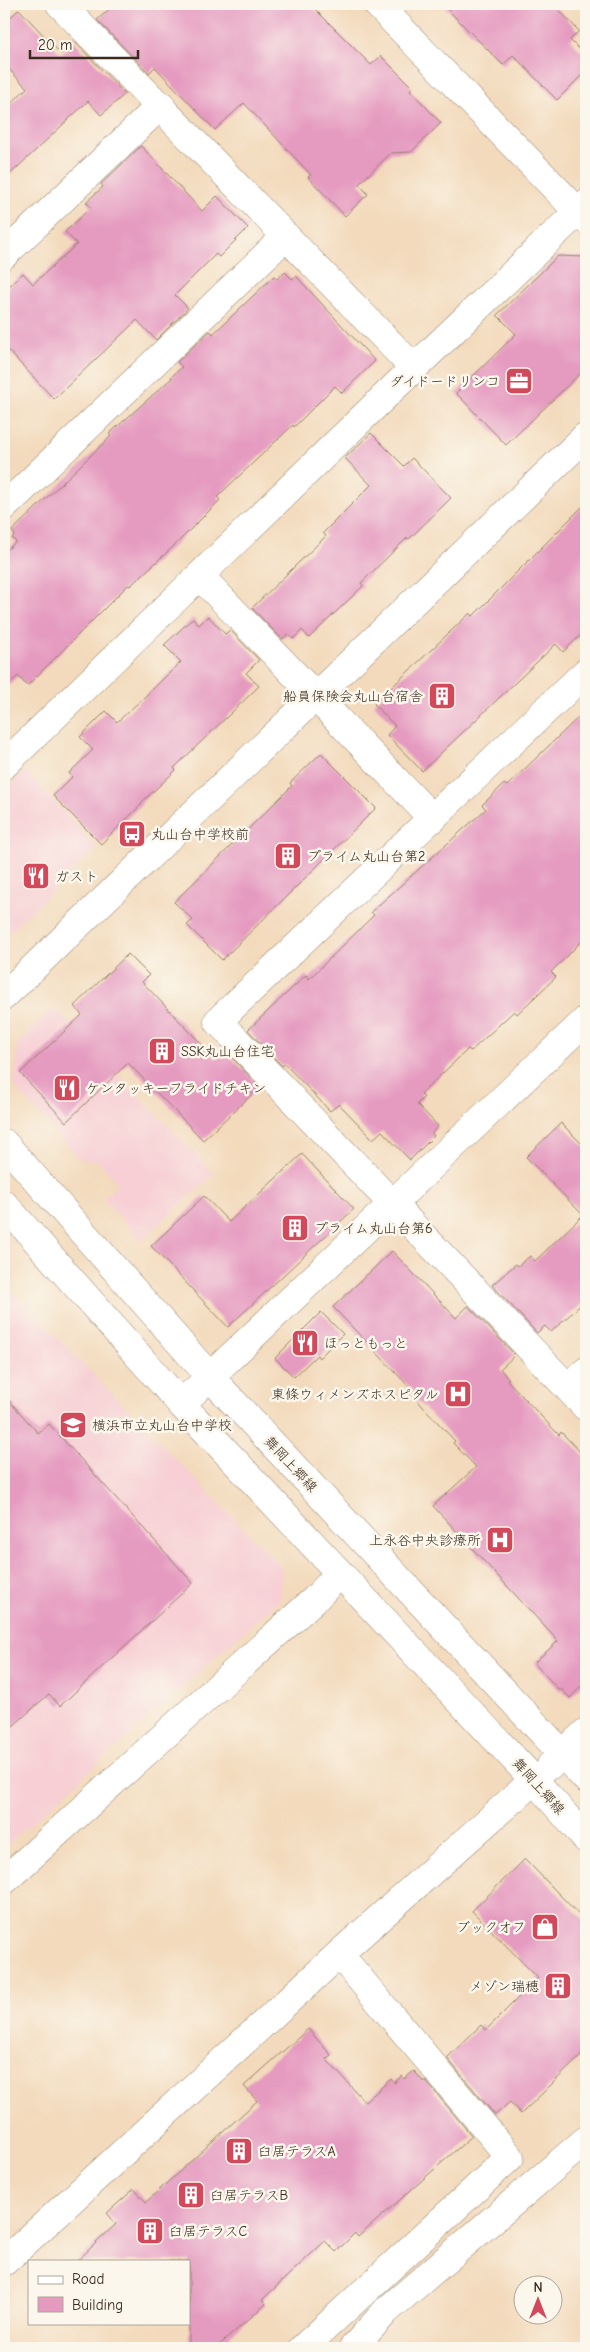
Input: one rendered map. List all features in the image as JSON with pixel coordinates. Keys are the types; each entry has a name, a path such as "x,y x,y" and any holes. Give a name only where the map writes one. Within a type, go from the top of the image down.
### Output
{"street":[{"path":"60,4 414,368"},
{"path":"4,765 414,368 584,212 377,4"},
{"path":"4,255 160,105"},
{"path":"4,507 286,236"},
{"path":"4,996 586,436"},
{"path":"200,576 432,819"},
{"path":"580,1389 392,1205 218,1021 586,672"},
{"path":"181,1404 586,1020"},
{"name":"舞岡上郷線","path":"4,1143 210,1378 586,1779"},
{"name":"舞岡上郷線","path":"4,1204 181,1404 534,1780 586,1839"},
{"path":"4,1881 316,1598 339,1574"},
{"path":"4,2262 339,1954 586,1732"},
{"path":"303,2348 510,2157 339,1954"},
{"path":"353,2348 386,2311 586,2140"}],"shaded area":[{"name":"ガスト","path":"26,771 97,848 4,937 4,791"},
{"path":"53,1008 214,1174 141,1240 103,1198 119,1184 97,1160 81,1160 14,1086 18,1043"},
{"name":"横浜市立丸山台中学校","path":"4,1283 282,1568 280,1599 4,1848"}],"building":[{"path":"115,4 310,4 371,65 381,56 412,87 410,90 441,123 411,152 391,153 359,184 368,194 345,216 308,177 311,175 244,103 215,130 155,67 149,73 97,20"},
{"path":"442,4 553,4 579,31 570,40 586,56 586,71 557,100 513,55 503,65"},
{"path":"19,9 61,54 74,41 125,94 101,115 88,101 4,180 4,110 27,88 4,64 4,24"},
{"path":"141,146 202,211 217,196 248,228 219,257 216,254 175,295 188,308 156,340 137,320 54,399 4,346 4,291 23,273 33,284 77,244 65,232 91,207 86,202 103,187 101,184"},
{"path":"558,256 586,257 586,368 506,445 456,393 516,334 497,315"},
{"path":"285,272 292,279 296,276 375,361 342,393 335,386 294,427 293,425 217,497 220,500 175,545 130,586 128,585 27,686 18,676 4,689 4,552 16,542 12,538 15,535 12,531 111,436 109,434 172,378 182,367 177,362 210,331 213,334 274,276 277,279"},
{"path":"371,433 404,466 412,458 451,498 361,583 363,586 309,638 302,630 293,639 288,634 282,639 252,608 326,536 323,533 371,485 345,458"},
{"path":"586,503 586,630 563,652 556,644 422,771 387,735 395,726 374,704 470,613 473,616"},
{"path":"208,616 225,634 230,630 259,660 246,673 259,686 174,768 176,770 101,844 53,796 72,777 69,773 93,750 80,737 106,711 117,722 140,701 181,662 164,645 193,618 199,625"},
{"path":"586,710 586,937 551,972 556,977 517,1014 514,1011 471,1051 468,1049 421,1094 424,1097 417,1104 438,1126 432,1133 434,1136 410,1160 382,1131 373,1139 339,1104 330,1111 285,1064 282,1066 248,1030 306,975 309,979 374,915 371,912 486,809 482,805 504,784 507,786"},
{"name":"プライム丸山台第2","path":"321,753 376,808 222,960 187,925 193,920 174,902 292,786 290,783"},
{"name":"SSK丸山台住宅","path":"128,954 149,975 142,982 216,1059 225,1051 260,1087 203,1140 128,1063 66,1122 20,1073 82,1015 74,1006"},
{"path":"561,1123 586,1148 586,1300 551,1332 545,1326 537,1333 492,1285 516,1264 518,1266 530,1256 535,1261 583,1215 526,1157"},
{"name":"プライム丸山台第6","path":"302,1154 354,1209 228,1327 151,1246 204,1196 229,1222"},
{"path":"392,1251 456,1318 468,1306 515,1355 500,1369 509,1379 507,1380 559,1435 561,1432 586,1458 586,1681 570,1698 561,1689 560,1691 534,1663 558,1641 433,1506 476,1467 453,1443 455,1441 414,1397 417,1395 333,1307"},
{"path":"321,1312 343,1334 319,1358 317,1355 294,1377 275,1358"},
{"path":"4,1395 38,1433 49,1424 193,1583 60,1706 49,1694 4,1734"},
{"name":"メゾン瑞穂","path":"525,1859 586,1922 586,2051 521,2114 510,2102 495,2115 447,2058 481,2025 486,2030 538,1978 472,1911"},
{"path":"308,2029 331,2055 326,2059 365,2102 391,2079 394,2083 402,2076 404,2079 414,2071 424,2082 425,2080 472,2136 358,2237 355,2233 336,2252 325,2241 262,2300 266,2304 216,2348 189,2348 190,2260 78,2260 116,2224 107,2213 134,2189 146,2202 257,2101 244,2086"}],"place":[{"name":"ダイドードリンコ","path":"519,381"},
{"name":"船員保険会丸山台宿舎","path":"442,696"},
{"name":"丸山台中学校前","path":"132,834"},
{"name":"プライム丸山台第2","path":"288,856"},
{"name":"ガスト","path":"36,876"},
{"name":"SSK丸山台住宅","path":"162,1051"},
{"name":"ケンタッキーフライドチキン","path":"67,1088"},
{"name":"プライム丸山台第6","path":"295,1228"},
{"name":"ほっともっと","path":"305,1343"},
{"name":"東條ウィメンズホスピタル","path":"458,1394"},
{"name":"横浜市立丸山台中学校","path":"73,1425"},
{"name":"上永谷中央診療所","path":"500,1540"},
{"name":"ブックオフ","path":"545,1927"},
{"name":"メゾン瑞穂","path":"558,1986"},
{"name":"臼居テラスA","path":"239,2151"},
{"name":"臼居テラスB","path":"191,2195"},
{"name":"臼居テラスC","path":"150,2231"}]}
